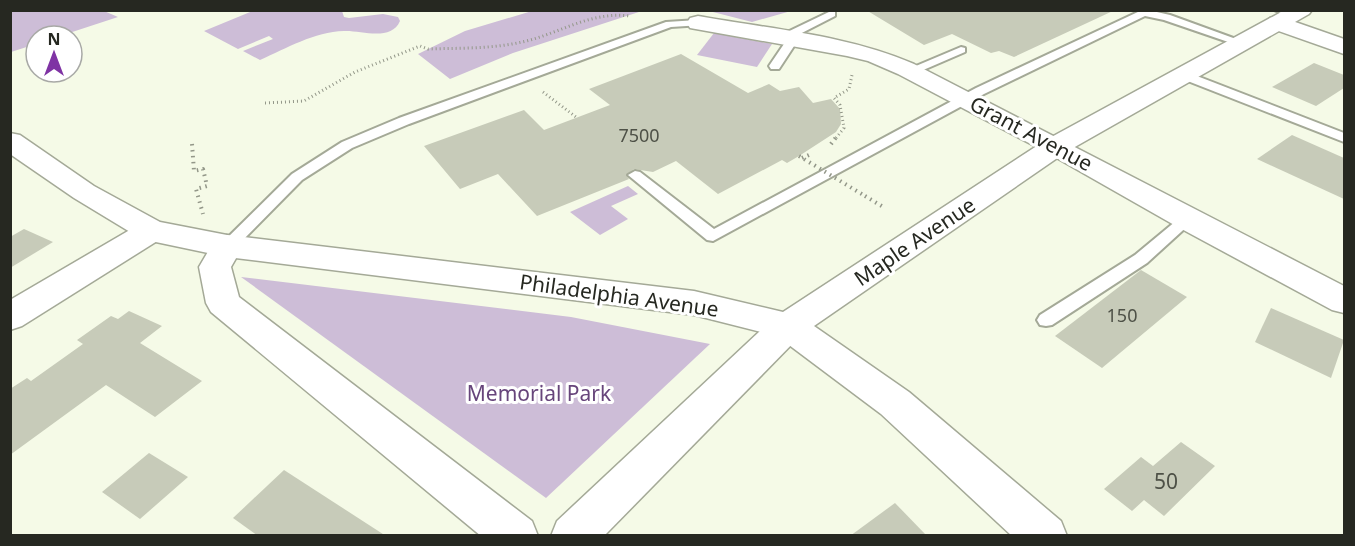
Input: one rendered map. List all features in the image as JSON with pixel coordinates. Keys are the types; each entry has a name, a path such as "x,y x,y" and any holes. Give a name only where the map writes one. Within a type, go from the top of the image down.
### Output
{"street":[{"name":"Maple Avenue","path":"573,536 788,326 1056,146 1241,44 1288,15"},
{"path":"1288,15 1344,47"},
{"name":"Grant Avenue","path":"698,23 867,54 910,71 1056,146 1187,219 1344,301"},
{"name":"Philadelphia Avenue","path":"10,141 84,192 151,231 226,246 694,303 788,326 895,403 1044,536"},
{"path":"10,317 151,231"},
{"path":"226,246 215,267 223,303 516,536"}],"lane":[{"path":"635,175 713,236 980,92 1143,12 1166,17 1241,44"},
{"path":"775,66 787,39 831,14"},
{"path":"226,246 297,177 347,145 404,121 670,24 698,23"},
{"path":"910,71 961,50"},
{"path":"1184,75 1344,138"},
{"path":"1046,320 1141,259 1187,219"}],"path":[{"path":"265,103 304,101 355,72 420,46 428,50 507,45 537,39 570,25 596,18 623,15 638,20"},
{"path":"822,148 832,143 844,128 840,105 834,98 849,89 852,73"},
{"path":"547,95 576,117"},
{"path":"192,144 194,171 203,168 207,186 196,189 200,204"},
{"path":"800,157 812,153"},
{"path":"800,157 885,208"}],"green space":[{"path":"255,10 342,11 344,17 349,18 383,14 398,17 400,21 396,27 383,33 344,31 322,34 260,60 243,51 273,39 269,36 238,49 204,31"},
{"path":"10,11 104,11 118,17 84,28 84,24 24,24 24,48 11,52"},
{"path":"532,11 642,11 513,53 450,79 418,54 465,31"},
{"path":"709,11 791,11 752,22"},
{"path":"714,33 772,44 757,67 697,55"},
{"path":"628,186 638,194 611,206 628,219 600,235 570,212"},
{"name":"Memorial Park","path":"241,277 571,317 710,344 546,498"}],"building":[{"path":"866,10 1115,10 1014,57 999,51 991,53 952,34 924,45"},
{"path":"681,54 748,93 769,84 780,91 799,87 813,103 831,99 840,109 841,124 836,132 787,163 782,160 718,194 676,161 653,172 634,169 626,175 629,179 537,216 498,174 460,189 424,146 524,110 544,130 610,105 589,89"},
{"path":"1314,63 1344,75 1344,88 1316,106 1272,87"},
{"path":"1292,135 1344,158 1344,199 1257,159"},
{"path":"24,229 53,242 10,268 10,237"},
{"path":"1141,270 1187,297 1102,368 1055,336"},
{"path":"1271,308 1344,340 1331,378 1255,342"},
{"path":"129,311 162,326 140,343 202,381 155,417 106,385 10,455 10,389 27,378 31,381 83,344 77,340 111,316 118,319"},
{"path":"1181,442 1215,466 1164,516 1144,500 1132,511 1104,489 1141,457 1153,466"},
{"path":"149,453 188,477 140,519 102,492"},
{"path":"284,470 386,536 258,536 233,518"},
{"path":"895,503 927,536 850,536"}]}
